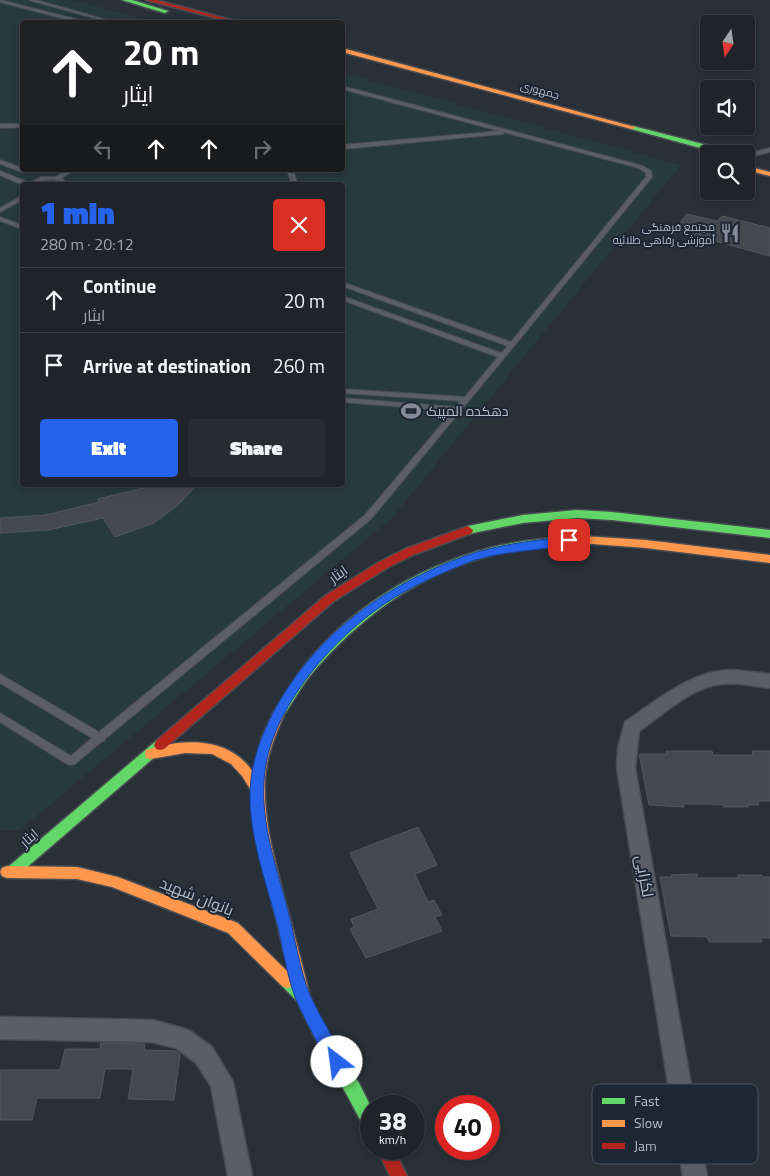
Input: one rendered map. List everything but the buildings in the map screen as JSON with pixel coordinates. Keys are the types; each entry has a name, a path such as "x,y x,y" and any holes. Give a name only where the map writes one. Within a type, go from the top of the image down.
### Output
{"street":[{"path":"125,0 200,20"},
{"path":"149,0 228,20"},
{"name":"جمهوری","path":"345,51 700,146"},
{"name":"جمهوری","path":"345,61 700,156"},
{"path":"755,160 770,164"},
{"path":"755,170 770,174"},
{"name":"ایثار","path":"13,872 330,598 362,575 391,559 454,533 519,519 556,514 627,518 770,534"},
{"path":"302,996 263,844 257,804 257,779 266,743 278,715 297,683 319,655 343,630 391,594 433,573 470,558 502,550 569,540 610,541 770,559"},
{"name":"لکزایی","path":"679,1084 626,768 627,749 632,727 698,683 713,678 733,677 770,682"},
{"path":"149,754 198,745 226,752 239,760 249,772 257,789"},
{"name":"بانوان شهید","path":"0,872 77,873 113,881 234,928 302,996 328,1049 360,1102"},
{"path":"0,1028 152,1031 182,1039 204,1055 222,1082 240,1176"},
{"path":"391,1160 399,1176"}],"lane":[{"path":"0,1 74,20"},
{"path":"22,6 33,1 104,20"},
{"path":"0,717 71,761 368,517 649,177 649,172 641,167 345,88"},
{"path":"0,126 20,126"},
{"path":"345,147 507,132"},
{"path":"755,154 770,150"},
{"path":"0,162 20,169"},
{"path":"37,175 44,178 57,178 68,172"},
{"path":"0,174 23,182"},
{"path":"37,182 44,178"},
{"path":"57,178 62,182"},
{"path":"0,210 20,199"},
{"path":"0,218 20,226"},
{"path":"345,285 512,345"},
{"path":"345,299 503,356"},
{"path":"345,391 467,399"},
{"path":"345,400 458,409"},
{"path":"0,678 101,738"}],"green space":[{"name":"دهکده المپیک","path":"0,0 73,0 148,20 20,20 20,172 345,172 345,74 681,165 392,518 20,830 0,831"}],"traffic: fast":[{"path":"125,0 165,11"},
{"path":"633,128 700,146"},
{"path":"468,530 523,519 577,514 612,516 770,534"},
{"path":"278,715 304,676 334,641 368,611 406,586 447,566 490,551 536,543 583,540"},
{"path":"13,871 160,745"},
{"path":"287,981 302,996 328,1049 360,1102"}],"traffic: slow":[{"path":"345,51 633,128"},
{"path":"755,170 770,174"},
{"path":"583,540 646,544 770,559"},
{"path":"278,715 268,737 262,758 258,779 258,799 263,840 302,996"},
{"path":"151,754 185,748 200,747 213,749 225,753 236,761 257,789"},
{"path":"7,872 77,873 113,881 233,928 287,981"}],"traffic: jam":[{"path":"149,0 228,20"},
{"path":"160,745 330,598 383,565 409,552 468,530"},
{"path":"391,1160 399,1176"}],"place":[{"name":"مجتمع فرهنگی ٱموزشی رفاهی طلائیه","path":"730,233"},
{"name":"دهکده المپیک","path":"411,411"}],"route":[{"path":"337,1062 328,1049 302,996 263,844 257,804 257,779 266,743 278,715 297,683 319,655 343,630 391,594 416,580 470,558 536,543 569,540"}]}
